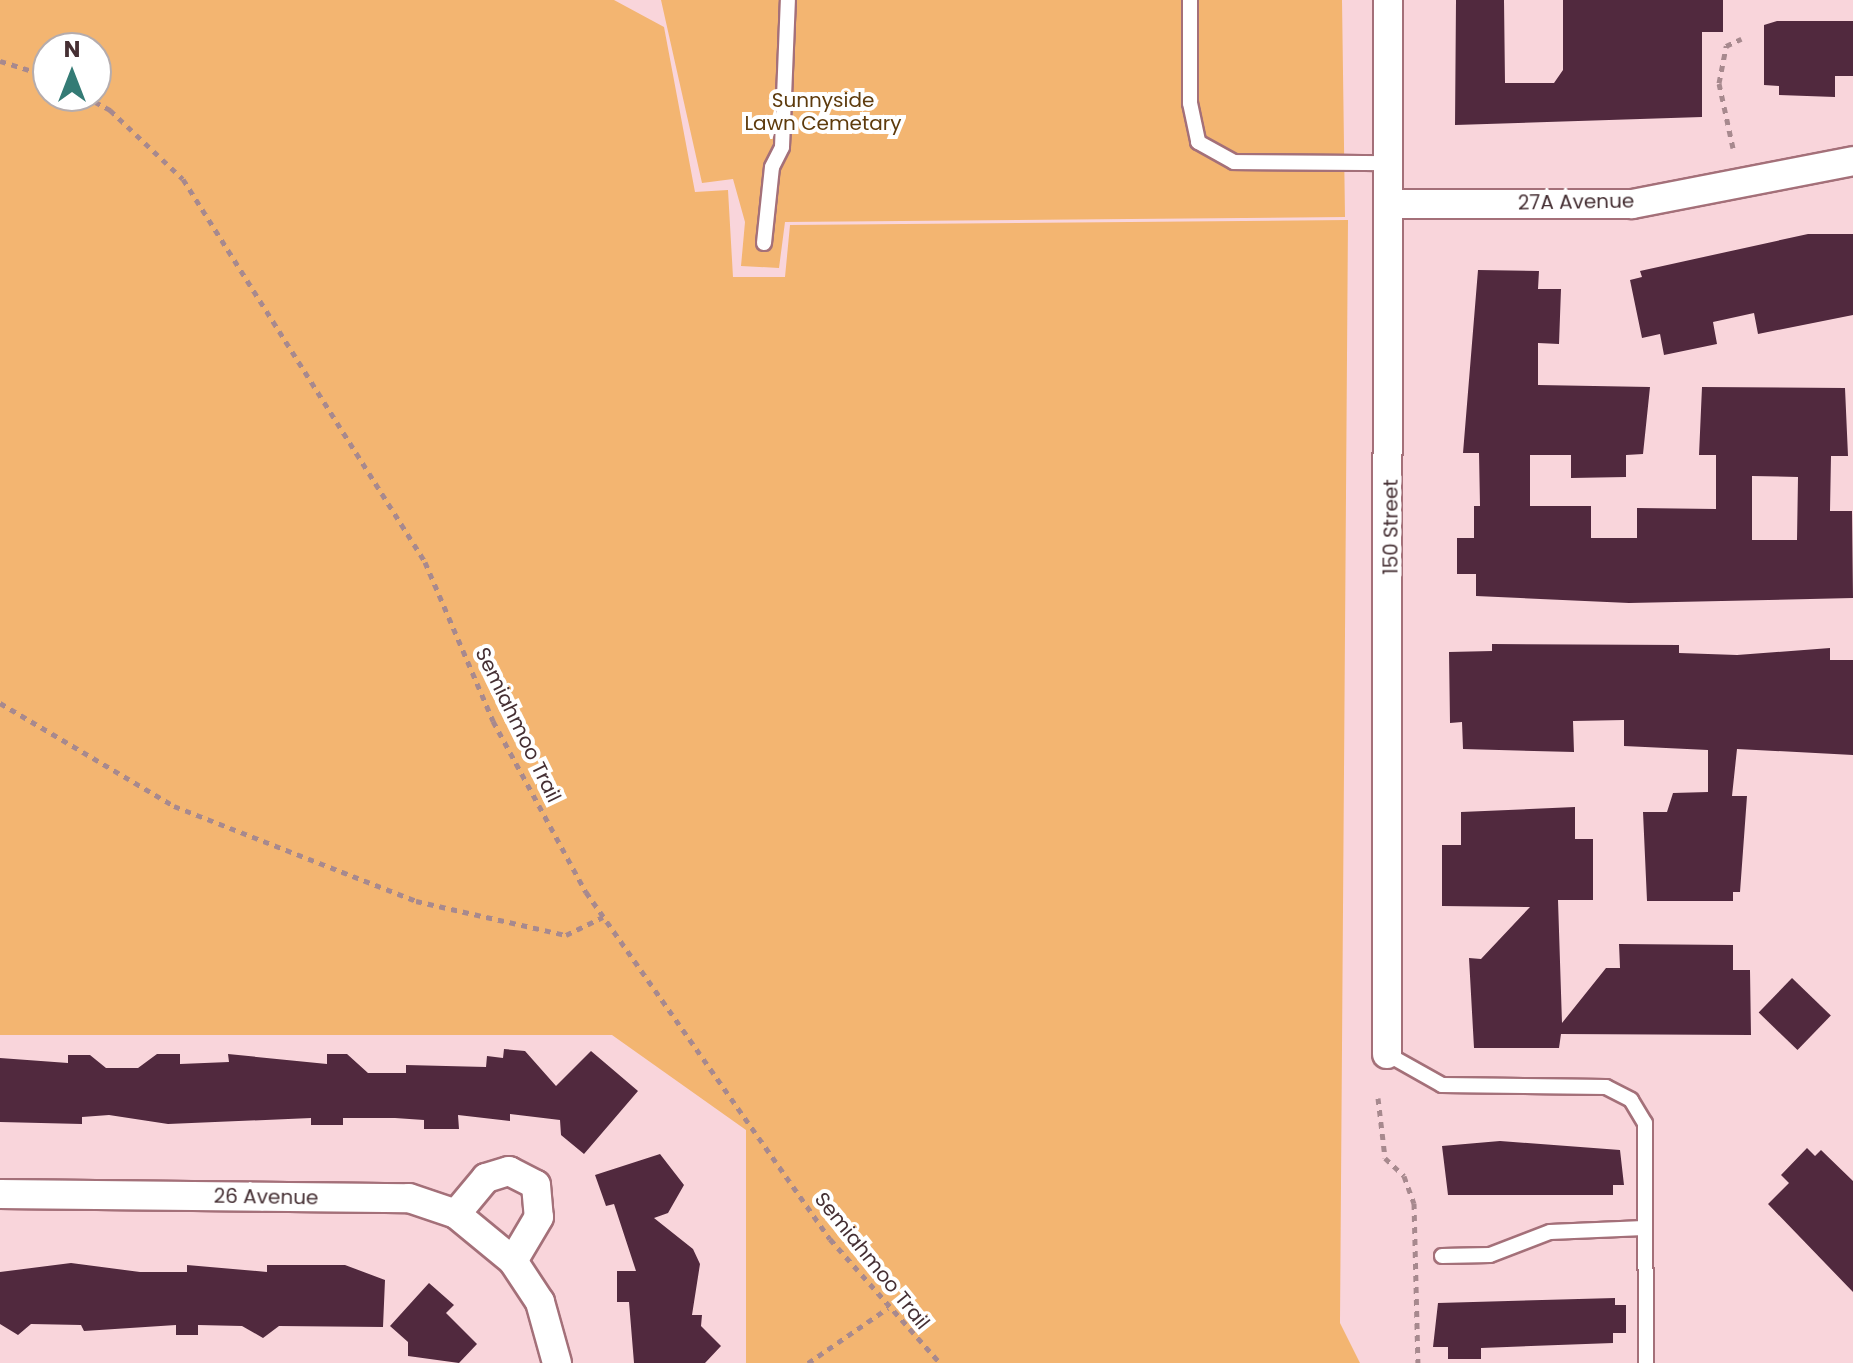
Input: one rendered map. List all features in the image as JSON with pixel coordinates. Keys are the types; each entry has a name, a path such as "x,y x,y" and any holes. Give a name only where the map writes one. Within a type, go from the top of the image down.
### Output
{"street":[{"name":"150 Street","path":"1387,1054 1388,0"},
{"name":"27A Avenue","path":"1390,204 1632,204 1853,161"},
{"path":"456,1214 486,1178 509,1171 536,1185 539,1217 513,1261"},
{"name":"26 Avenue","path":"0,1194 409,1198 456,1214 513,1261 540,1302 557,1363"}],"lane":[{"path":"764,243 772,167 782,147 788,0"},
{"path":"1190,0 1190,103 1198,142 1234,162 1390,163"},
{"path":"1387,1054 1442,1085 1606,1087 1631,1100 1645,1123 1646,1363"},
{"path":"1442,1256 1490,1255 1550,1232 1644,1228"}],"path":[{"path":"1733,148 1719,83 1726,46 1741,39"},
{"path":"0,61 32,71"},
{"name":"Semiahmoo Trail","path":"112,112 183,179 425,562 493,721 603,917 821,1227 888,1308 940,1363"},
{"path":"0,703 174,806 416,901 566,935 603,917"},
{"path":"1378,1098 1385,1158 1404,1176 1414,1203 1418,1363"},
{"path":"808,1363 888,1308"}],"green space":[{"path":"0,0 614,0 664,27 695,192 728,190 733,277 785,277 790,225 1348,220 1340,1323 1360,1363 746,1363 746,1130 612,1035 0,1035"},
{"name":"Sunnyside Lawn Cemetary","path":"661,0 1342,0 1345,217 785,222 779,268 741,266 745,222 733,179 702,183"}],"building":[{"path":"1456,0 1504,0 1505,83 1554,83 1563,70 1563,0 1723,0 1723,32 1702,32 1702,117 1455,125"},
{"path":"1777,21 1853,21 1853,76 1835,76 1835,97 1779,95 1779,86 1764,85 1764,25"},
{"path":"1808,234 1853,234 1853,315 1758,334 1754,313 1713,322 1717,344 1664,355 1660,334 1642,338 1630,280 1642,277 1640,271"},
{"path":"1478,270 1539,271 1538,289 1561,289 1559,344 1538,343 1538,385 1650,387 1643,454 1626,455 1626,477 1571,478 1571,455 1530,455 1530,506 1591,506 1591,538 1637,538 1637,508 1716,509 1716,455 1699,455 1702,387 1845,388 1848,456 1831,456 1830,511 1852,511 1853,598 1629,603 1476,596 1476,574 1457,574 1457,538 1474,538 1474,506 1480,506 1479,453 1463,453","holes":["1752,476 1798,477 1797,540 1752,540"]},
{"path":"1492,644 1679,645 1679,653 1737,655 1830,648 1830,660 1853,660 1853,755 1737,749 1732,796 1747,796 1740,892 1733,892 1733,901 1647,901 1643,812 1667,812 1673,793 1708,792 1708,750 1624,746 1624,720 1573,721 1574,752 1463,749 1462,722 1450,723 1449,652 1492,651"},
{"path":"1575,807 1575,839 1593,839 1593,900 1558,900 1562,1023 1606,968 1620,968 1619,944 1733,945 1733,970 1750,970 1751,1035 1561,1034 1559,1048 1474,1048 1469,958 1481,959 1530,907 1442,906 1442,845 1461,845 1461,812"},
{"path":"1792,978 1831,1016 1798,1050 1759,1013"},
{"path":"504,1049 525,1051 556,1086 591,1051 638,1091 584,1154 561,1135 560,1120 510,1114 510,1121 458,1115 459,1129 424,1129 424,1120 395,1118 343,1118 343,1125 311,1125 311,1118 168,1124 109,1115 82,1117 82,1124 0,1122 0,1058 68,1063 68,1055 90,1055 106,1068 138,1068 157,1054 180,1054 180,1064 229,1062 228,1054 327,1064 327,1054 347,1054 368,1073 406,1073 406,1065 486,1067 487,1056 503,1058"},
{"path":"1500,1141 1620,1150 1624,1185 1613,1185 1613,1195 1448,1195 1442,1146"},
{"path":"1807,1148 1815,1156 1821,1150 1853,1181 1853,1292 1768,1204 1789,1183 1781,1175"},
{"path":"660,1154 684,1185 668,1213 654,1218 693,1249 700,1264 692,1315 702,1315 701,1326 721,1346 705,1363 634,1363 629,1302 617,1302 617,1271 636,1271 614,1204 606,1206 595,1175"},
{"path":"71,1263 140,1272 187,1272 187,1265 267,1272 267,1265 345,1265 385,1280 383,1327 279,1326 263,1338 242,1326 198,1325 198,1335 176,1335 176,1325 84,1331 81,1325 31,1324 18,1335 0,1324 0,1272"},
{"path":"429,1283 454,1305 446,1313 477,1344 459,1363 408,1356 408,1342 390,1326"},
{"path":"1615,1298 1615,1305 1626,1305 1626,1333 1613,1333 1613,1343 1481,1348 1481,1359 1448,1359 1448,1347 1433,1347 1438,1303"}]}
